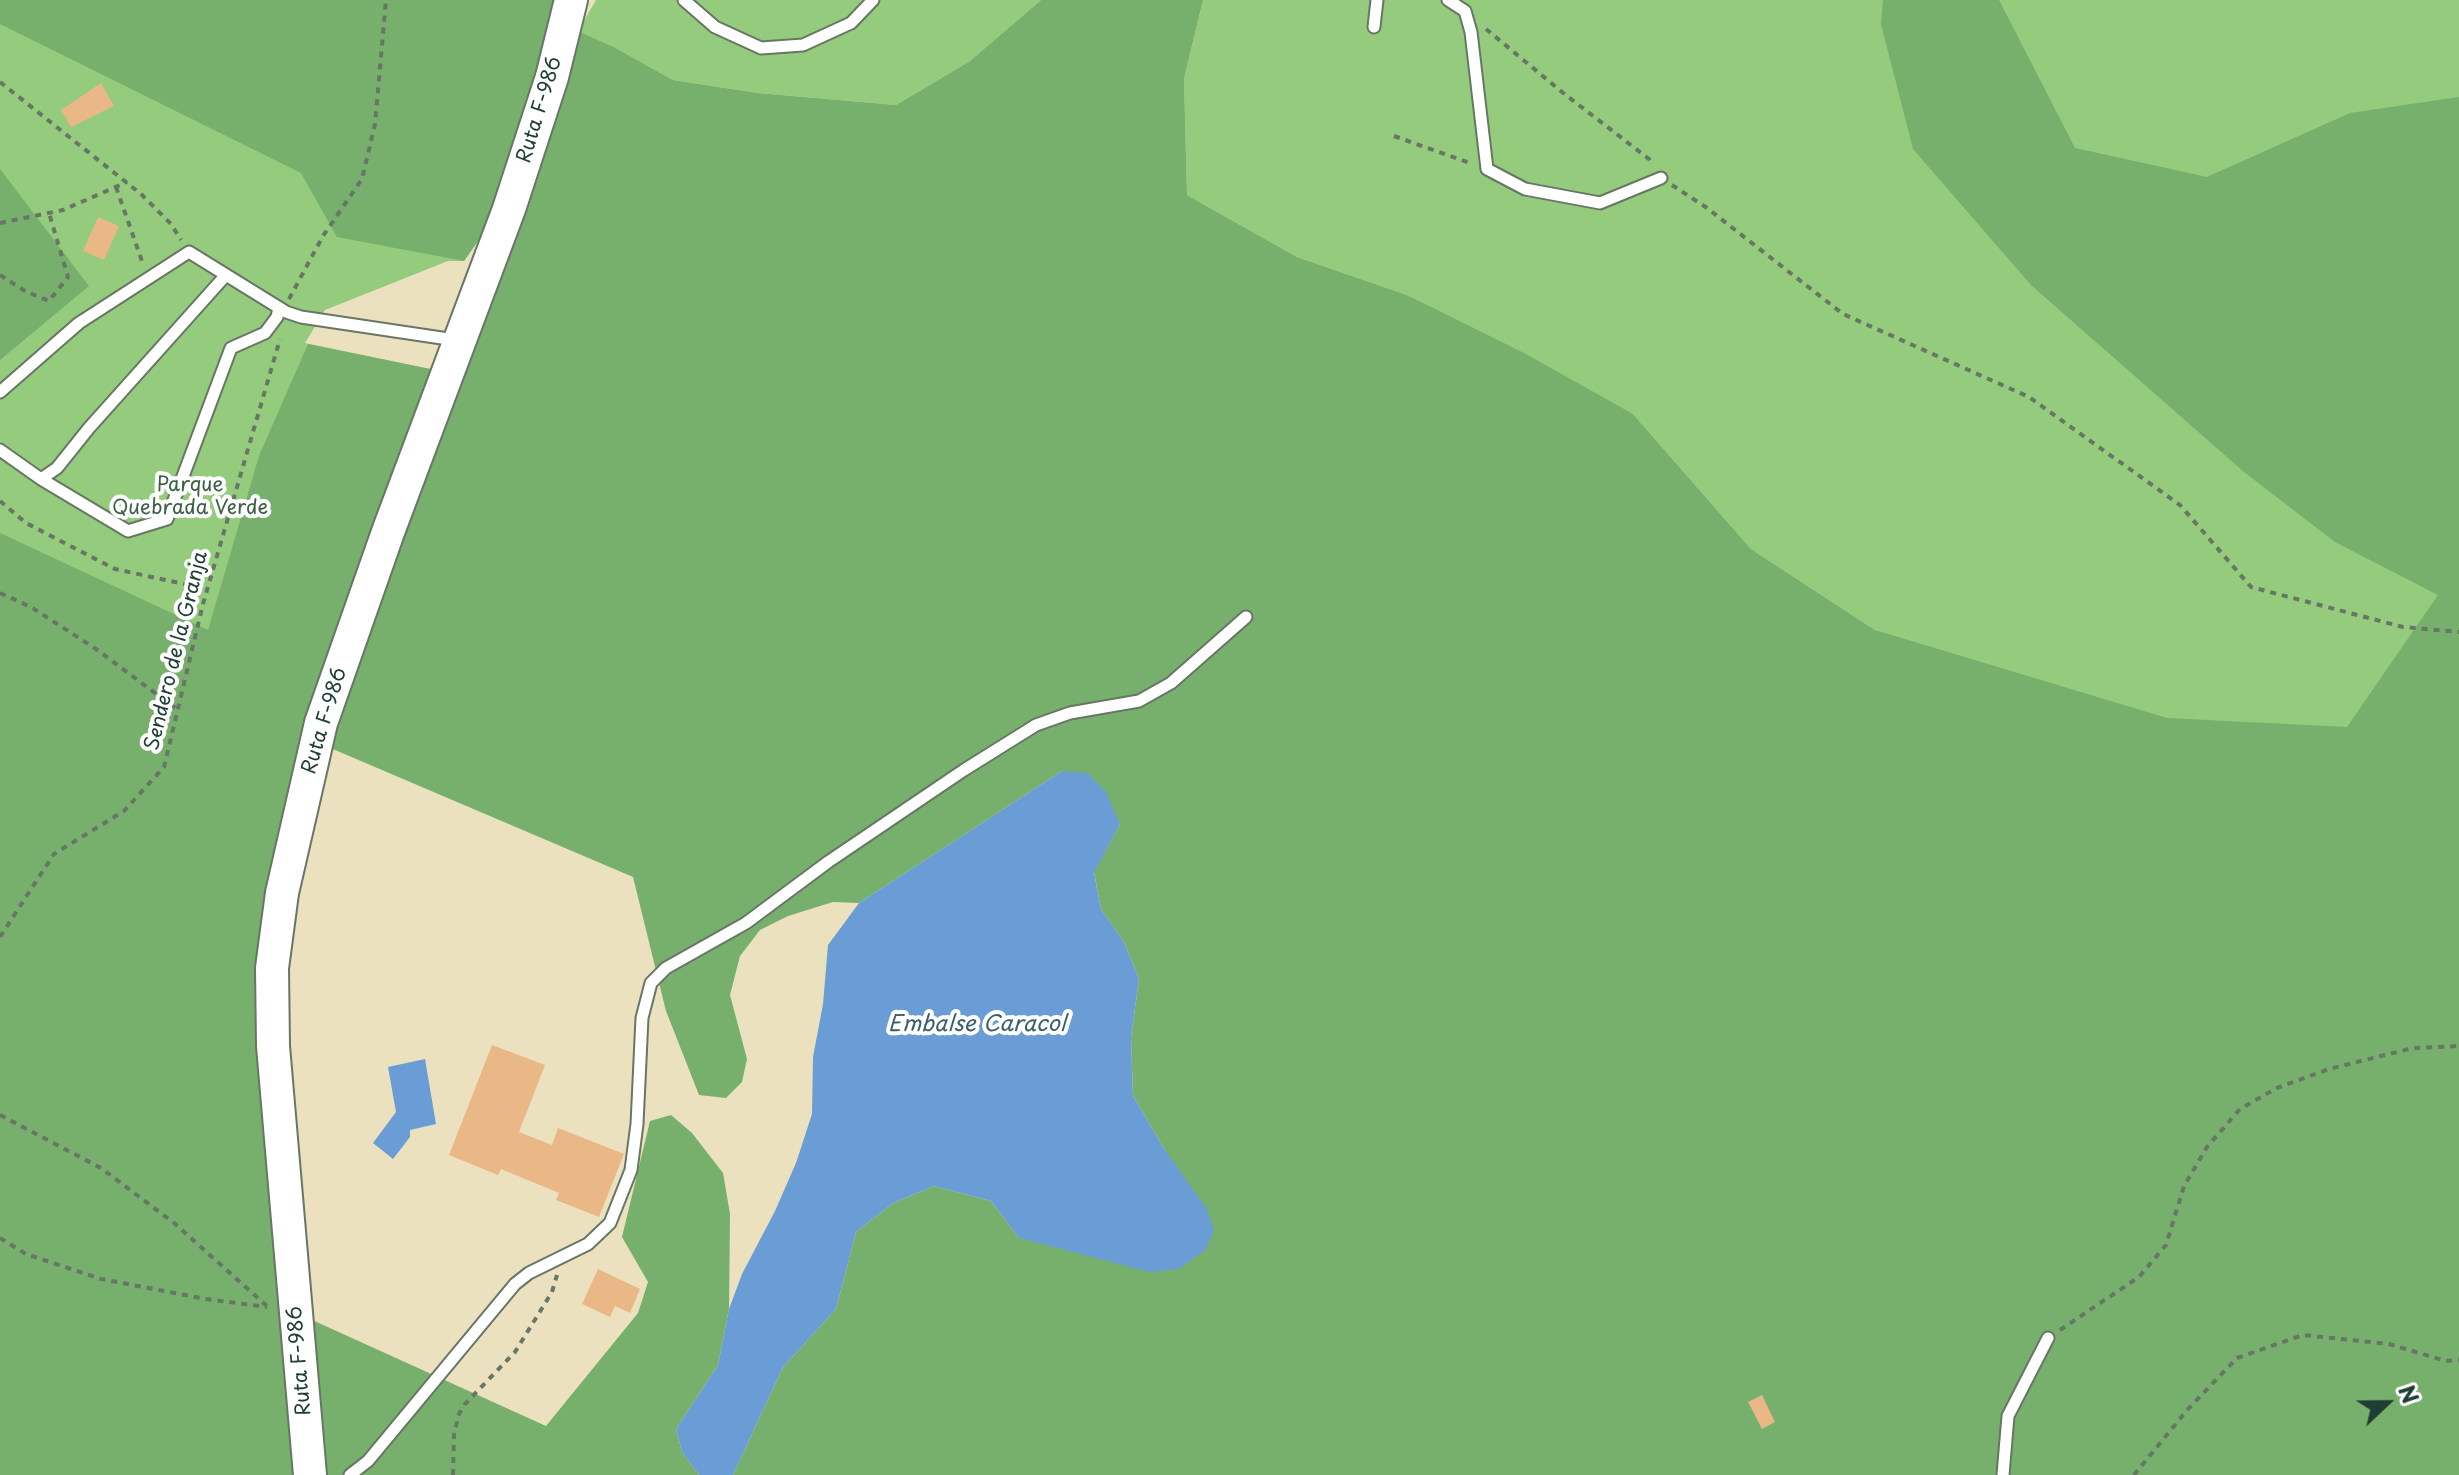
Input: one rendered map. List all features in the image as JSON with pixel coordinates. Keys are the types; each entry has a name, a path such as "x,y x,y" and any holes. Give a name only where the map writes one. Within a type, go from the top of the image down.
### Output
{"main road":[{"name":"Ruta F-986","path":"310,1475 273,1046 274,953 282,893 321,723 388,532 509,209 552,77 571,0"}],"lane":[{"path":"684,0 715,27 761,48 803,45 851,23 873,0"},
{"path":"1374,27 1377,0"},
{"path":"1448,0 1465,11 1471,32 1487,169 1525,189 1600,203 1661,178"},
{"path":"0,392 79,323 189,252 282,310 301,317 460,340"},
{"path":"41,479 74,450 89,428 226,275"},
{"path":"0,450 41,479 128,531 167,519 231,348 265,333 282,310"},
{"path":"350,1475 368,1461 515,1284 529,1273 588,1244 610,1223 631,1170 637,1124 642,1018 651,983 666,968 746,923 840,854 1036,725 1070,713 1139,701 1171,683 1246,617"},
{"path":"2003,1475 2008,1416 2048,1338"}],"path":[{"name":"Sendero de la Granja","path":"0,937 54,854 124,811 164,767 207,589 282,310 323,236 362,179 375,124 386,0"},
{"path":"1465,11 1649,159 1661,178 1707,208 1843,314 2029,397 2180,505 2251,587 2403,627 2459,632"},
{"path":"0,82 127,182 171,224 189,252"},
{"path":"1394,136 1487,169"},
{"path":"0,223 63,210 127,182"},
{"path":"116,187 148,278"},
{"path":"0,275 25,291 49,301 68,277 49,213"},
{"path":"0,501 26,523 115,569 207,589"},
{"path":"0,593 31,607 96,649 178,710"},
{"path":"2048,1338 2139,1277 2166,1245 2184,1186 2207,1147 2240,1109 2277,1088 2329,1069 2413,1048 2459,1046"},
{"path":"0,1115 101,1168 174,1223 268,1307 101,1279 26,1254 0,1238"},
{"path":"453,1475 454,1435 459,1414 515,1352 552,1292 564,1256"},
{"path":"2134,1475 2188,1409 2237,1358 2303,1335 2389,1344 2446,1361 2459,1360"}],"green space":[{"name":"Parque Quebrada Verde","path":"0,0 502,207 464,261 448,261 325,310 305,343 435,370 0,1224"},
{"path":"0,0 555,0 502,207 464,261 337,237 301,173 0,24"},
{"path":"596,0 1041,0 970,61 896,105 758,93 673,80 578,31"},
{"path":"1041,0 1203,0 1184,79 1187,195 1297,257 1407,295 1524,353 1633,414 1751,549 1875,630 2167,718 2347,727 2438,595 2335,542 2244,472 2031,285 1913,149 1881,24 1883,0 1999,0 2075,148 2207,177 2350,113 2459,97 2459,1475 733,1475 783,1367 836,1309 856,1232 893,1203 934,1186 991,1201 1019,1238 1165,1150 1133,1096 1131,1037 1139,979 1124,942 1101,909 1094,872 1120,824 1062,771 859,903 833,902 788,916 760,930 740,956 730,995 747,1059 742,1082 726,1098 699,1095 666,1011 633,877 328,747 578,31 673,80 758,93 896,105 970,61"},
{"path":"1203,0 1905,0 2459,581 2358,749 2163,739 1875,630 1751,549 1633,414 1407,295 1297,257 1187,195 1184,79"},
{"path":"1974,0 2459,0 2459,119 2209,200 2061,167"},
{"path":"0,169 89,286 0,360"},
{"path":"308,344 435,370 274,891 302,1475 0,1475 0,533 208,630 259,456"},
{"path":"671,1115 692,1133 723,1173 730,1214 729,1309 718,1365 676,1429 682,1452 699,1475 324,1475 310,1319 546,1426 638,1313 648,1282 622,1237 650,1121"}],"water":[{"name":"Embalse Caracol","path":"1062,771 1087,773 1106,792 1120,824 1094,873 1101,909 1124,942 1139,979 1131,1037 1133,1096 1165,1150 1206,1208 1214,1230 1205,1250 1179,1269 1150,1272 1019,1238 991,1201 934,1186 893,1203 856,1232 836,1309 783,1367 733,1475 699,1475 682,1452 676,1429 718,1365 729,1309 742,1274 796,1163 812,1114 813,1057 823,1004 828,945 859,903"},
{"path":"425,1059 436,1124 410,1130 410,1137 393,1159 373,1143 396,1112 388,1067"}],"building":[{"path":"101,83 114,106 71,127 61,110"},
{"path":"98,217 119,226 104,260 83,251"},
{"path":"492,1045 545,1065 519,1132 552,1145 558,1128 624,1154 599,1217 556,1200 559,1193 501,1169 498,1175 449,1155"},
{"path":"598,1269 640,1289 630,1313 615,1306 610,1317 582,1304"},
{"path":"1762,1395 1775,1422 1762,1429 1748,1402"}]}
